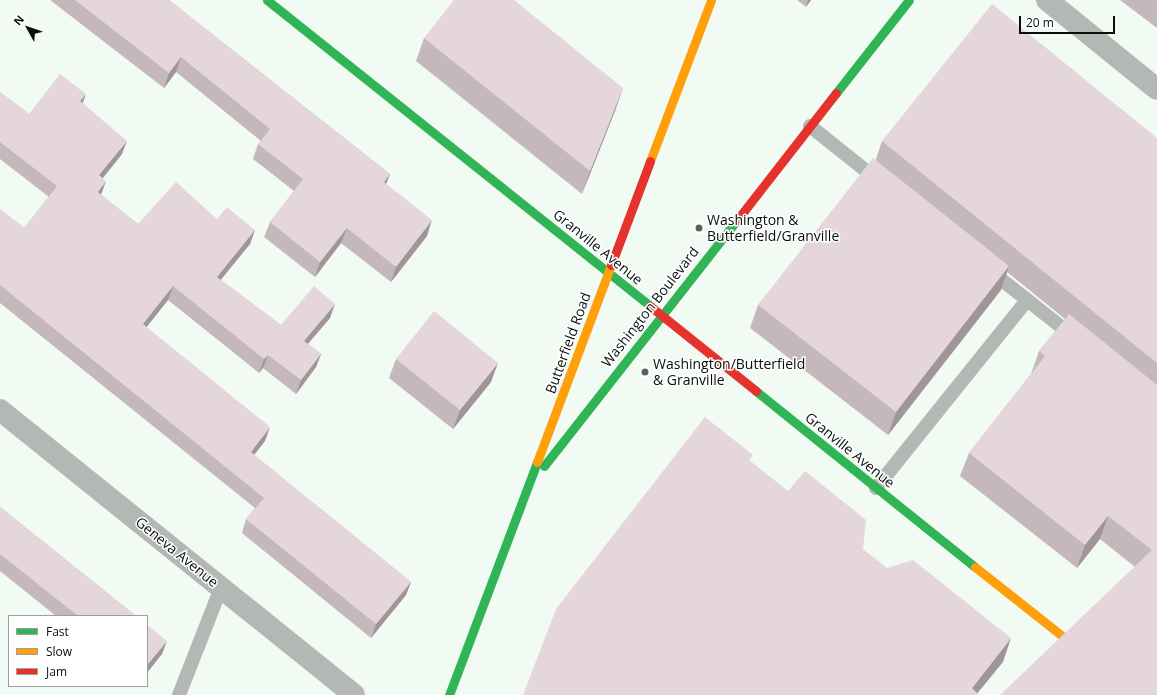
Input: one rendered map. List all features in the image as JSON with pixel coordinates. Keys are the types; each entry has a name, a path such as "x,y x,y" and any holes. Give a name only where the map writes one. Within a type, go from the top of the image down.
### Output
{"main road":[{"name":"Granville Avenue","path":"268,0 661,317 1061,635"},
{"name":"Butterfield Road","path":"449,695 532,481 608,273 711,0"},
{"name":"Washington Boulevard","path":"532,481 909,0"}],"street":[{"path":"1047,0 1157,89"},
{"name":"Geneva Avenue","path":"0,410 354,695"}],"lane":[{"path":"810,126 891,191"},
{"path":"978,260 1083,345"},
{"path":"876,488 1027,300"},
{"path":"179,695 222,588"}],"building":[{"path":"75,0 169,0 390,174 384,182 432,220 396,267 347,228 320,262 270,222 303,179 258,144 270,129 181,57 169,73"},
{"path":"454,0 514,0 623,88 590,171 424,38"},
{"path":"992,4 1157,138 1157,363 882,141"},
{"path":"60,74 86,94 80,101 127,141 99,175 106,181 98,192 138,224 176,182 217,219 227,207 255,230 217,277 281,325 314,286 335,304 304,341 321,354 301,380 268,355 264,359 173,286 143,324 270,427 251,452 411,582 376,624 246,519 264,498 0,285 0,209 24,228 57,186 0,142 0,92 29,114"},
{"path":"873,158 1009,266 896,412 758,305"},
{"path":"434,311 498,363 460,410 396,359"},
{"path":"1069,314 1157,385 1157,695 1000,695 1152,550 1108,516 1085,545 969,453 1045,356 1039,351"},
{"path":"705,417 753,455 749,460 788,491 805,471 866,520 863,549 887,568 913,560 1011,638 972,688 979,695 523,695 556,609"},
{"path":"0,507 135,615 77,615 0,554"},
{"path":"148,626 167,641 148,664"}],"traffic: fast":[{"path":"267,0 650,306"},
{"path":"836,93 909,0"},
{"path":"544,466 737,220"},
{"path":"756,391 975,567"},
{"path":"449,695 537,462"}],"traffic: slow":[{"path":"650,161 711,0"},
{"path":"537,462 611,265"},
{"path":"975,567 1061,635"}],"traffic: jam":[{"path":"737,220 836,93"},
{"path":"611,265 650,161"},
{"path":"650,306 756,391"}],"place":[{"name":"Washington & Butterfield/Granville","path":"699,228"},
{"name":"Washington/Butterfield & Granville","path":"645,372"}]}
